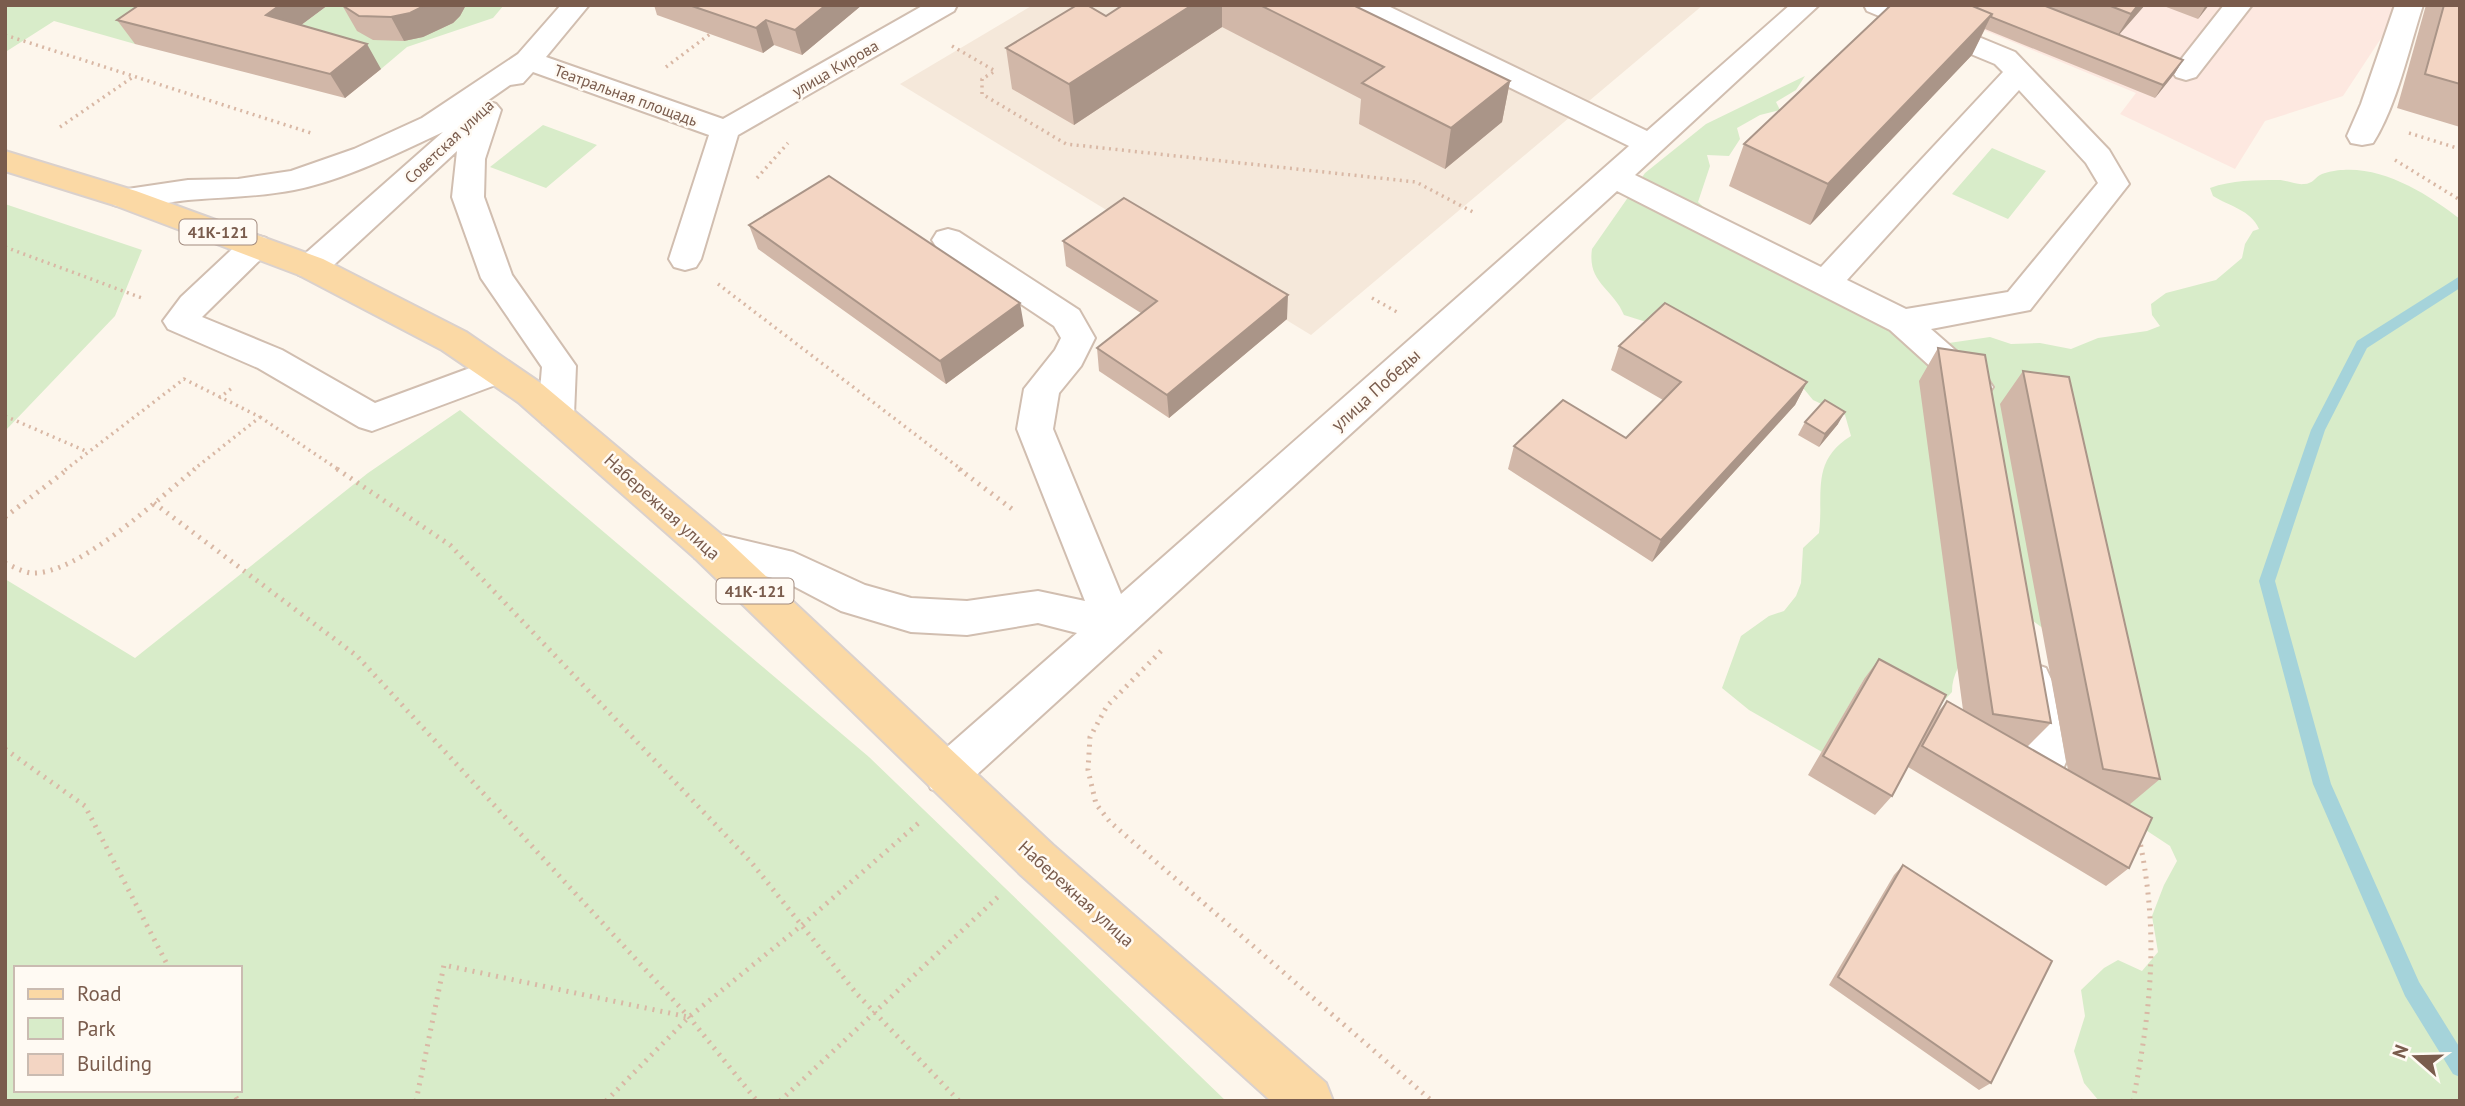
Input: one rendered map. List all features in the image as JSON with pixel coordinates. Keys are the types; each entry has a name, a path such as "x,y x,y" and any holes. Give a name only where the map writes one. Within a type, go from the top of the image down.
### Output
{"main road":[{"name":"Набережная улица","path":"5,161 125,198 311,267 454,341 497,370 556,415 709,547 1037,860 1308,1101"}],"street":[{"name":"Советская улица","path":"311,267 487,108 576,5"},
{"name":"улица Кирова","path":"725,130 944,5"},
{"path":"1364,5 1651,145"},
{"name":"улица Победы","path":"953,781 1114,625 1806,5"},
{"path":"1877,5 2006,58 2098,157 2114,184 2018,302 1902,322"},
{"path":"2186,71 2239,5"},
{"path":"2362,136 2376,104 2409,5"},
{"name":"Театральная площадь","path":"527,60 725,130"},
{"path":"125,198 188,190 239,190 295,180 354,160 433,125 527,60"},
{"path":"1825,283 2019,72"},
{"path":"487,108 470,159 468,197 497,278 559,366 556,415"},
{"path":"685,259 725,130"},
{"path":"1614,177 1902,322 1985,397 1989,424"},
{"path":"948,240 1067,318 1078,338 1069,357 1042,389 1035,429 1114,625"},
{"path":"255,246 193,305 180,321 270,359 372,418 497,370"},
{"path":"709,547 793,569 855,599 911,615 967,618 1038,607 1114,625"},
{"path":"2025,640 2045,762"}],"path":[{"path":"674,61 710,34"},
{"path":"5,35 313,133"},
{"path":"947,44 995,71 982,79 982,94 1066,144 1416,182 1474,212"},
{"path":"60,127 134,76"},
{"path":"2395,161 2460,200"},
{"path":"5,247 153,303 193,305"},
{"path":"685,259 1013,511 1080,540"},
{"path":"1372,298 1406,318"},
{"path":"5,517 184,379 260,417 450,545 751,862 874,1012 959,1101"},
{"path":"5,416 88,453"},
{"path":"6,565 30,573 63,567 98,546 260,417"},
{"path":"154,503 357,656 689,1017 757,1101"},
{"path":"1170,642 1107,706 1090,737 1088,769 1096,804 1110,822 1432,1101"},
{"path":"5,749 85,806 168,966"},
{"path":"606,1101 689,1017 802,925 953,781"},
{"path":"2133,1101 2150,1006 2151,919 2146,867 2139,840"},
{"path":"780,1101 1002,893"},
{"path":"416,1101 444,965 689,1017"}],"shaded area":[{"path":"1033,5 1703,5 1311,335 900,84"},
{"path":"1923,5 2403,5 2343,96 2265,121 2235,169 2120,114 2136,93"}],"green space":[{"path":"5,5 193,5 135,44 54,21 7,51"},
{"path":"328,5 504,5 493,18 407,47 381,69 281,40"},
{"path":"1805,76 1796,90 1776,102 1780,110 1760,115 1737,128 1740,139 1729,156 1707,155 1710,166 1698,202 1709,212 1942,344 1990,337 2011,344 2040,343 2071,349 2098,338 2147,331 2160,326 2152,315 2151,304 2166,293 2216,280 2242,258 2245,244 2253,231 2259,229 2251,217 2213,196 2210,188 2218,185 2261,180 2307,184 2327,173 2359,170 2406,184 2460,219 2460,1101 2099,1101 2084,1083 2074,1051 2085,1016 2081,990 2104,968 2118,960 2142,971 2158,952 2152,916 2177,861 2170,846 2126,817 2044,629 2014,607 1965,656 1958,667 1952,692 1937,708 1864,679 1822,752 1749,710 1722,688 1741,636 1769,616 1784,611 1796,596 1801,583 1803,548 1819,533 1824,467 1829,456 1851,436 1845,415 1813,400 1799,383 1659,326 1624,315 1593,270 1592,249 1645,173 1706,124"},
{"path":"543,125 597,145 546,188 490,167"},
{"path":"1992,148 2046,171 2008,219 1952,194"},
{"path":"5,204 142,250 115,316 5,431"},
{"path":"460,410 869,757 1226,1101 5,1101 5,579 135,658 368,473"}],"building":[{"path":"139,5 280,5 266,15 367,44 330,74 117,20"},
{"path":"342,5 426,5 410,13 391,17 359,16"},
{"path":"689,5 826,5 795,30 766,20 756,28"},
{"path":"1077,5 1087,5 1106,16 1123,5 1192,5 1069,84 1006,48"},
{"path":"1260,5 1353,5 1510,81 1451,128 1362,83 1384,67"},
{"path":"1891,5 1970,5 1992,14 1828,184 1744,144"},
{"path":"1970,5 2043,5 2183,60 2163,85 1991,17 1992,14"},
{"path":"2108,5 2138,5 2131,14"},
{"path":"2444,5 2460,5 2460,84 2425,74"},
{"path":"829,176 1020,303 940,361 749,225"},
{"path":"1124,198 1288,295 1167,395 1097,348 1157,301 1063,241"},
{"path":"1665,303 1807,382 1661,540 1514,446 1563,400 1626,438 1681,382 1619,346"},
{"path":"1938,348 1985,355 2051,723 1993,714"},
{"path":"2023,371 2069,377 2160,779 2103,769"},
{"path":"1825,400 1845,412 1825,434 1805,422"},
{"path":"1879,659 1946,695 1892,796 1823,756"},
{"path":"1947,701 2152,818 2129,868 1922,746"},
{"path":"1903,865 2052,961 1991,1083 1838,977"}],"waterway":[{"path":"2460,281 2362,345 2318,430 2267,581 2322,784 2412,989 2460,1067"}]}
